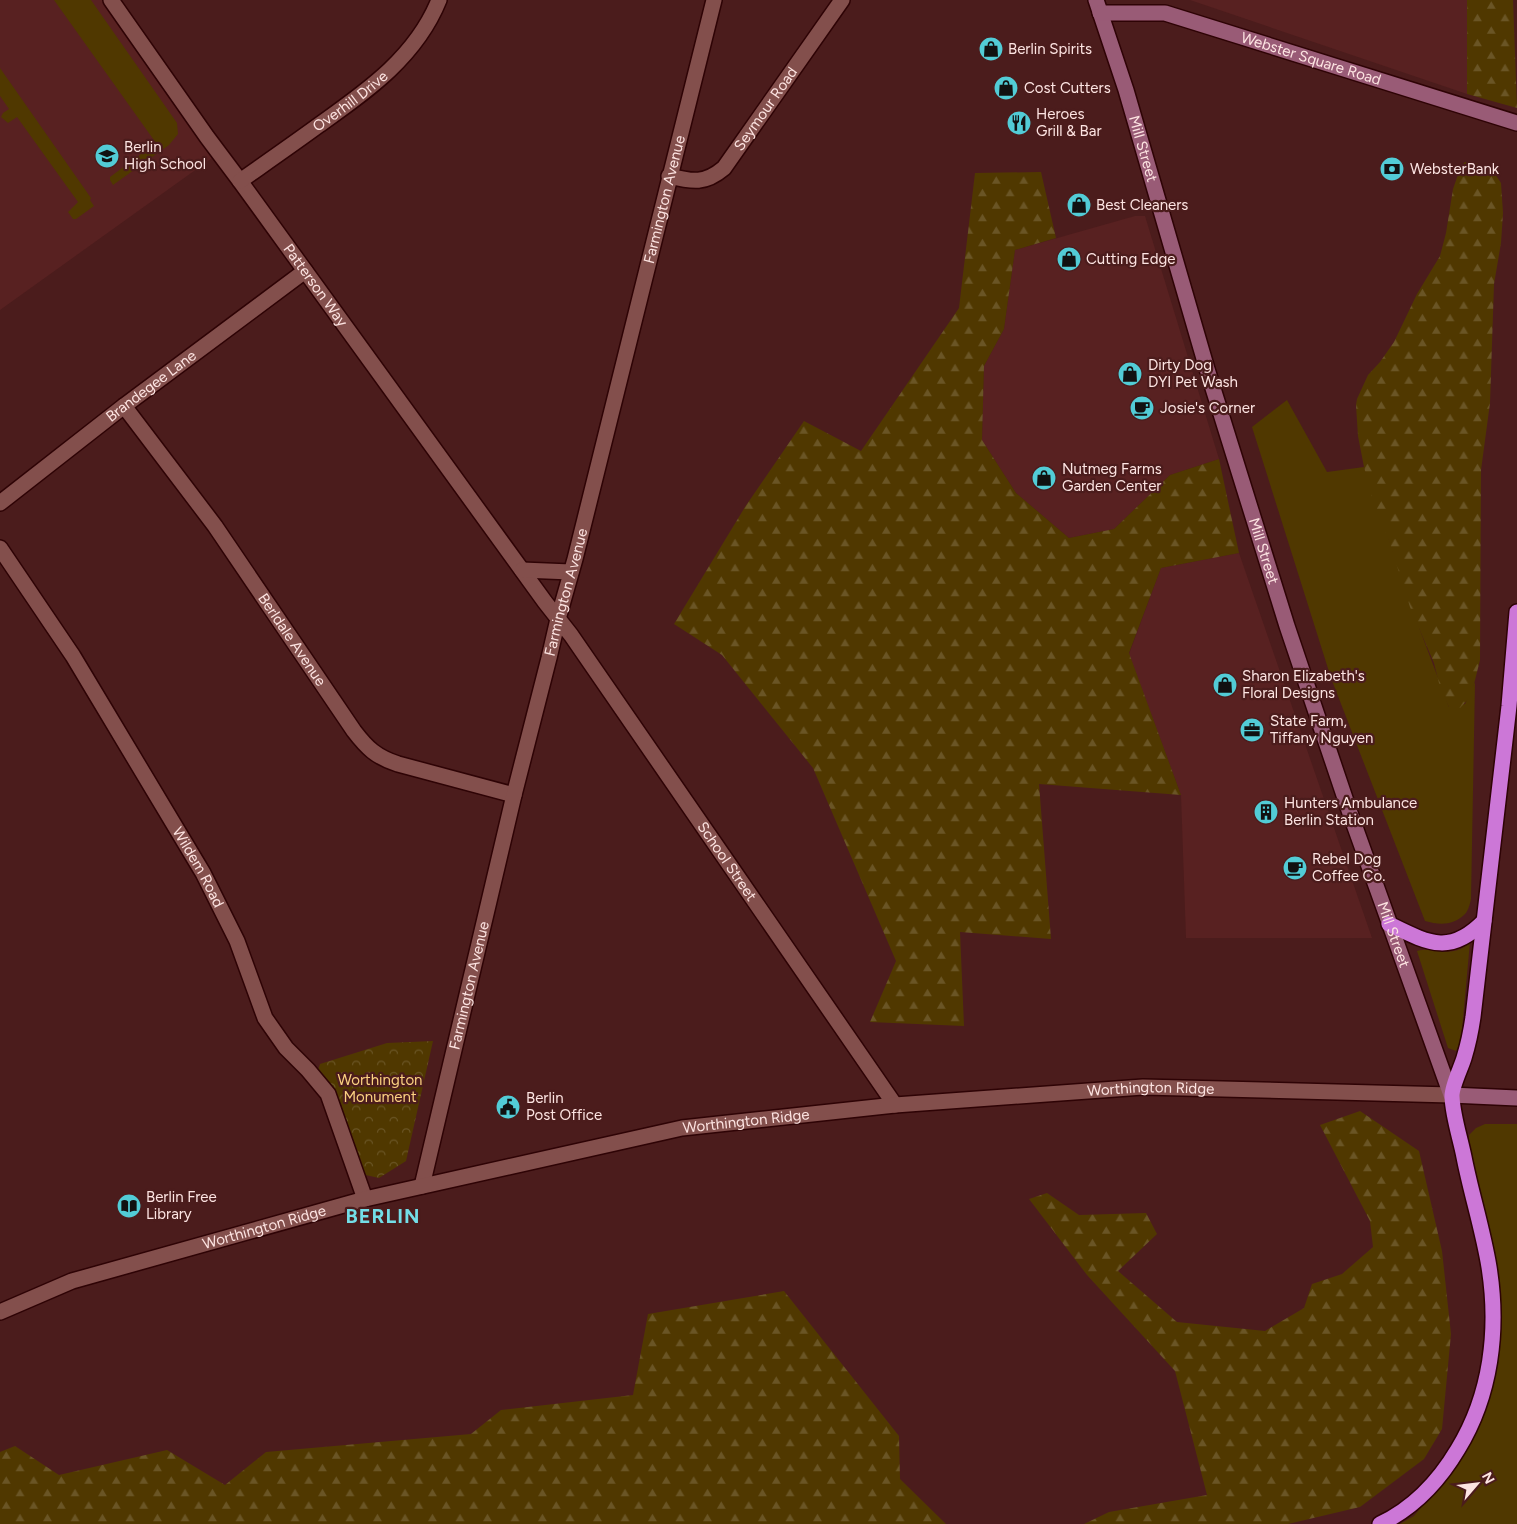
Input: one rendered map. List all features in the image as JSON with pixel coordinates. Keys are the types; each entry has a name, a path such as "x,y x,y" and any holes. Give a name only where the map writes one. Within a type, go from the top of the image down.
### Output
{"highway":[{"path":"1380,1524 1416,1501 1450,1462 1462,1443 1477,1412 1490,1364 1493,1307 1489,1268 1451,1095 1463,1062 1470,1033 1509,706 1517,612"},
{"path":"1389,924 1424,940 1445,944 1466,938 1484,921"}],"main road":[{"name":"Webster Square Road","path":"1098,7 1166,13 1517,124"},
{"name":"Mill Street","path":"1098,7 1126,90 1207,369 1307,688 1451,1095"},
{"name":"Worthington Ridge","path":"1451,1095 1517,1098"}],"street":[{"name":"Patterson Way","path":"111,0 207,137 558,619"},
{"name":"Overhill Drive","path":"240,181 366,92 399,62 418,38 439,0"},
{"name":"Farmington Avenue","path":"422,1186 514,795 714,0"},
{"name":"Seymour Road","path":"669,176 701,181 714,176 724,168 842,0"},
{"name":"Brandegee Lane","path":"0,502 124,406 305,271"},
{"name":"Berldale Avenue","path":"124,406 216,526 354,731 373,753 385,760 398,764 514,795"},
{"name":"Wildem Road","path":"0,548 73,656 203,873 237,941 265,1018 286,1048 328,1094 365,1199"},
{"path":"522,570 571,572"},
{"name":"School Street","path":"558,619 598,673 895,1105"},
{"name":"Worthington Ridge","path":"0,1312 72,1281 365,1199 682,1128 895,1105 1143,1087 1451,1095"}],"shaded area":[{"name":"Berlin High School","path":"0,0 110,0 219,153 0,310"},
{"path":"1190,0 1467,0 1467,94"},
{"path":"1135,216 1145,216 1219,459 1170,475 1114,529 1069,538 1016,493 982,440 984,366 1004,329 1015,250"},
{"path":"1239,553 1372,938 1186,938 1181,795 1129,654 1161,568"}],"green space":[{"path":"54,0 91,0 177,123 178,134 169,145 113,185 110,177 156,143"},
{"path":"1467,0 1513,0 1517,108 1467,94"},
{"path":"0,68 91,198 90,200 94,206 76,219 73,219 68,212 78,202 17,117 8,123 1,117 9,109 0,96"},
{"path":"1465,162 1476,163 1495,174 1501,183 1503,213 1501,243 1494,284 1490,403 1481,470 1480,660 1471,696 1460,708 1449,707 1440,687 1434,663 1410,607 1389,541 1373,501 1358,436 1356,405 1368,375 1394,342 1417,294 1440,256 1446,233 1453,189 1461,166"},
{"path":"1041,172 1056,238 1015,250 1004,329 984,366 982,440 1016,493 1069,538 1114,529 1170,475 1219,459 1239,553 1161,568 1129,653 1181,795 1039,784 1051,939 960,932 964,1026 870,1022 896,961 813,768 722,655 674,624 745,507 804,421 861,451 959,308 975,173"},
{"path":"1287,400 1327,472 1364,467 1420,630 1449,707 1465,704 1475,682 1471,899 1465,914 1451,923 1441,924 1425,921 1331,678 1252,427"},
{"path":"1470,942 1461,1041 1456,1051 1448,1048 1417,951 1457,950"},
{"name":"Worthington Monument","path":"433,1041 406,1161 379,1178 361,1174 341,1104 317,1073 320,1064 387,1043"},
{"path":"1360,1111 1419,1151 1442,1251 1451,1334 1442,1429 1424,1459 1360,1507 1288,1524 1084,1524 1109,1512 1207,1495 1175,1371 1087,1275 1029,1199 1047,1193 1079,1215 1146,1213 1157,1234 1118,1271 1177,1322 1265,1331 1304,1308 1312,1284 1342,1274 1373,1247 1370,1221 1320,1125"},
{"path":"1485,1124 1517,1124 1517,1524 1400,1524 1414,1516 1446,1477 1481,1421 1496,1362 1500,1299 1483,1206 1468,1147 1469,1135 1476,1128"},
{"path":"784,1291 899,1436 900,1479 946,1524 0,1524 0,1452 15,1446 59,1475 167,1450 225,1485 266,1452 471,1434 501,1410 633,1395 648,1314"}],"place":[{"name":"Berlin Spirits","path":"991,49"},
{"name":"Cost Cutters","path":"1006,88"},
{"name":"Heroes Grill & Bar","path":"1019,123"},
{"name":"Berlin High School","path":"107,156"},
{"name":"WebsterBank","path":"1392,169"},
{"name":"Best Cleaners","path":"1079,205"},
{"name":"Cutting Edge","path":"1069,259"},
{"name":"Dirty Dog DYI Pet Wash","path":"1130,374"},
{"name":"Josie's Corner","path":"1142,408"},
{"name":"Nutmeg Farms Garden Center","path":"1044,478"},
{"name":"Sharon Elizabeth's Floral Designs","path":"1225,685"},
{"name":"State Farm, Tiffany Nguyen","path":"1252,730"},
{"name":"Hunters Ambulance Berlin Station","path":"1266,812"},
{"name":"Rebel Dog Coffee Co.","path":"1295,868"},
{"name":"Berlin Post Office","path":"508,1107"},
{"name":"Berlin Free Library","path":"129,1206"}],"district":[{"name":"BERLIN","path":"383,1216"}]}
